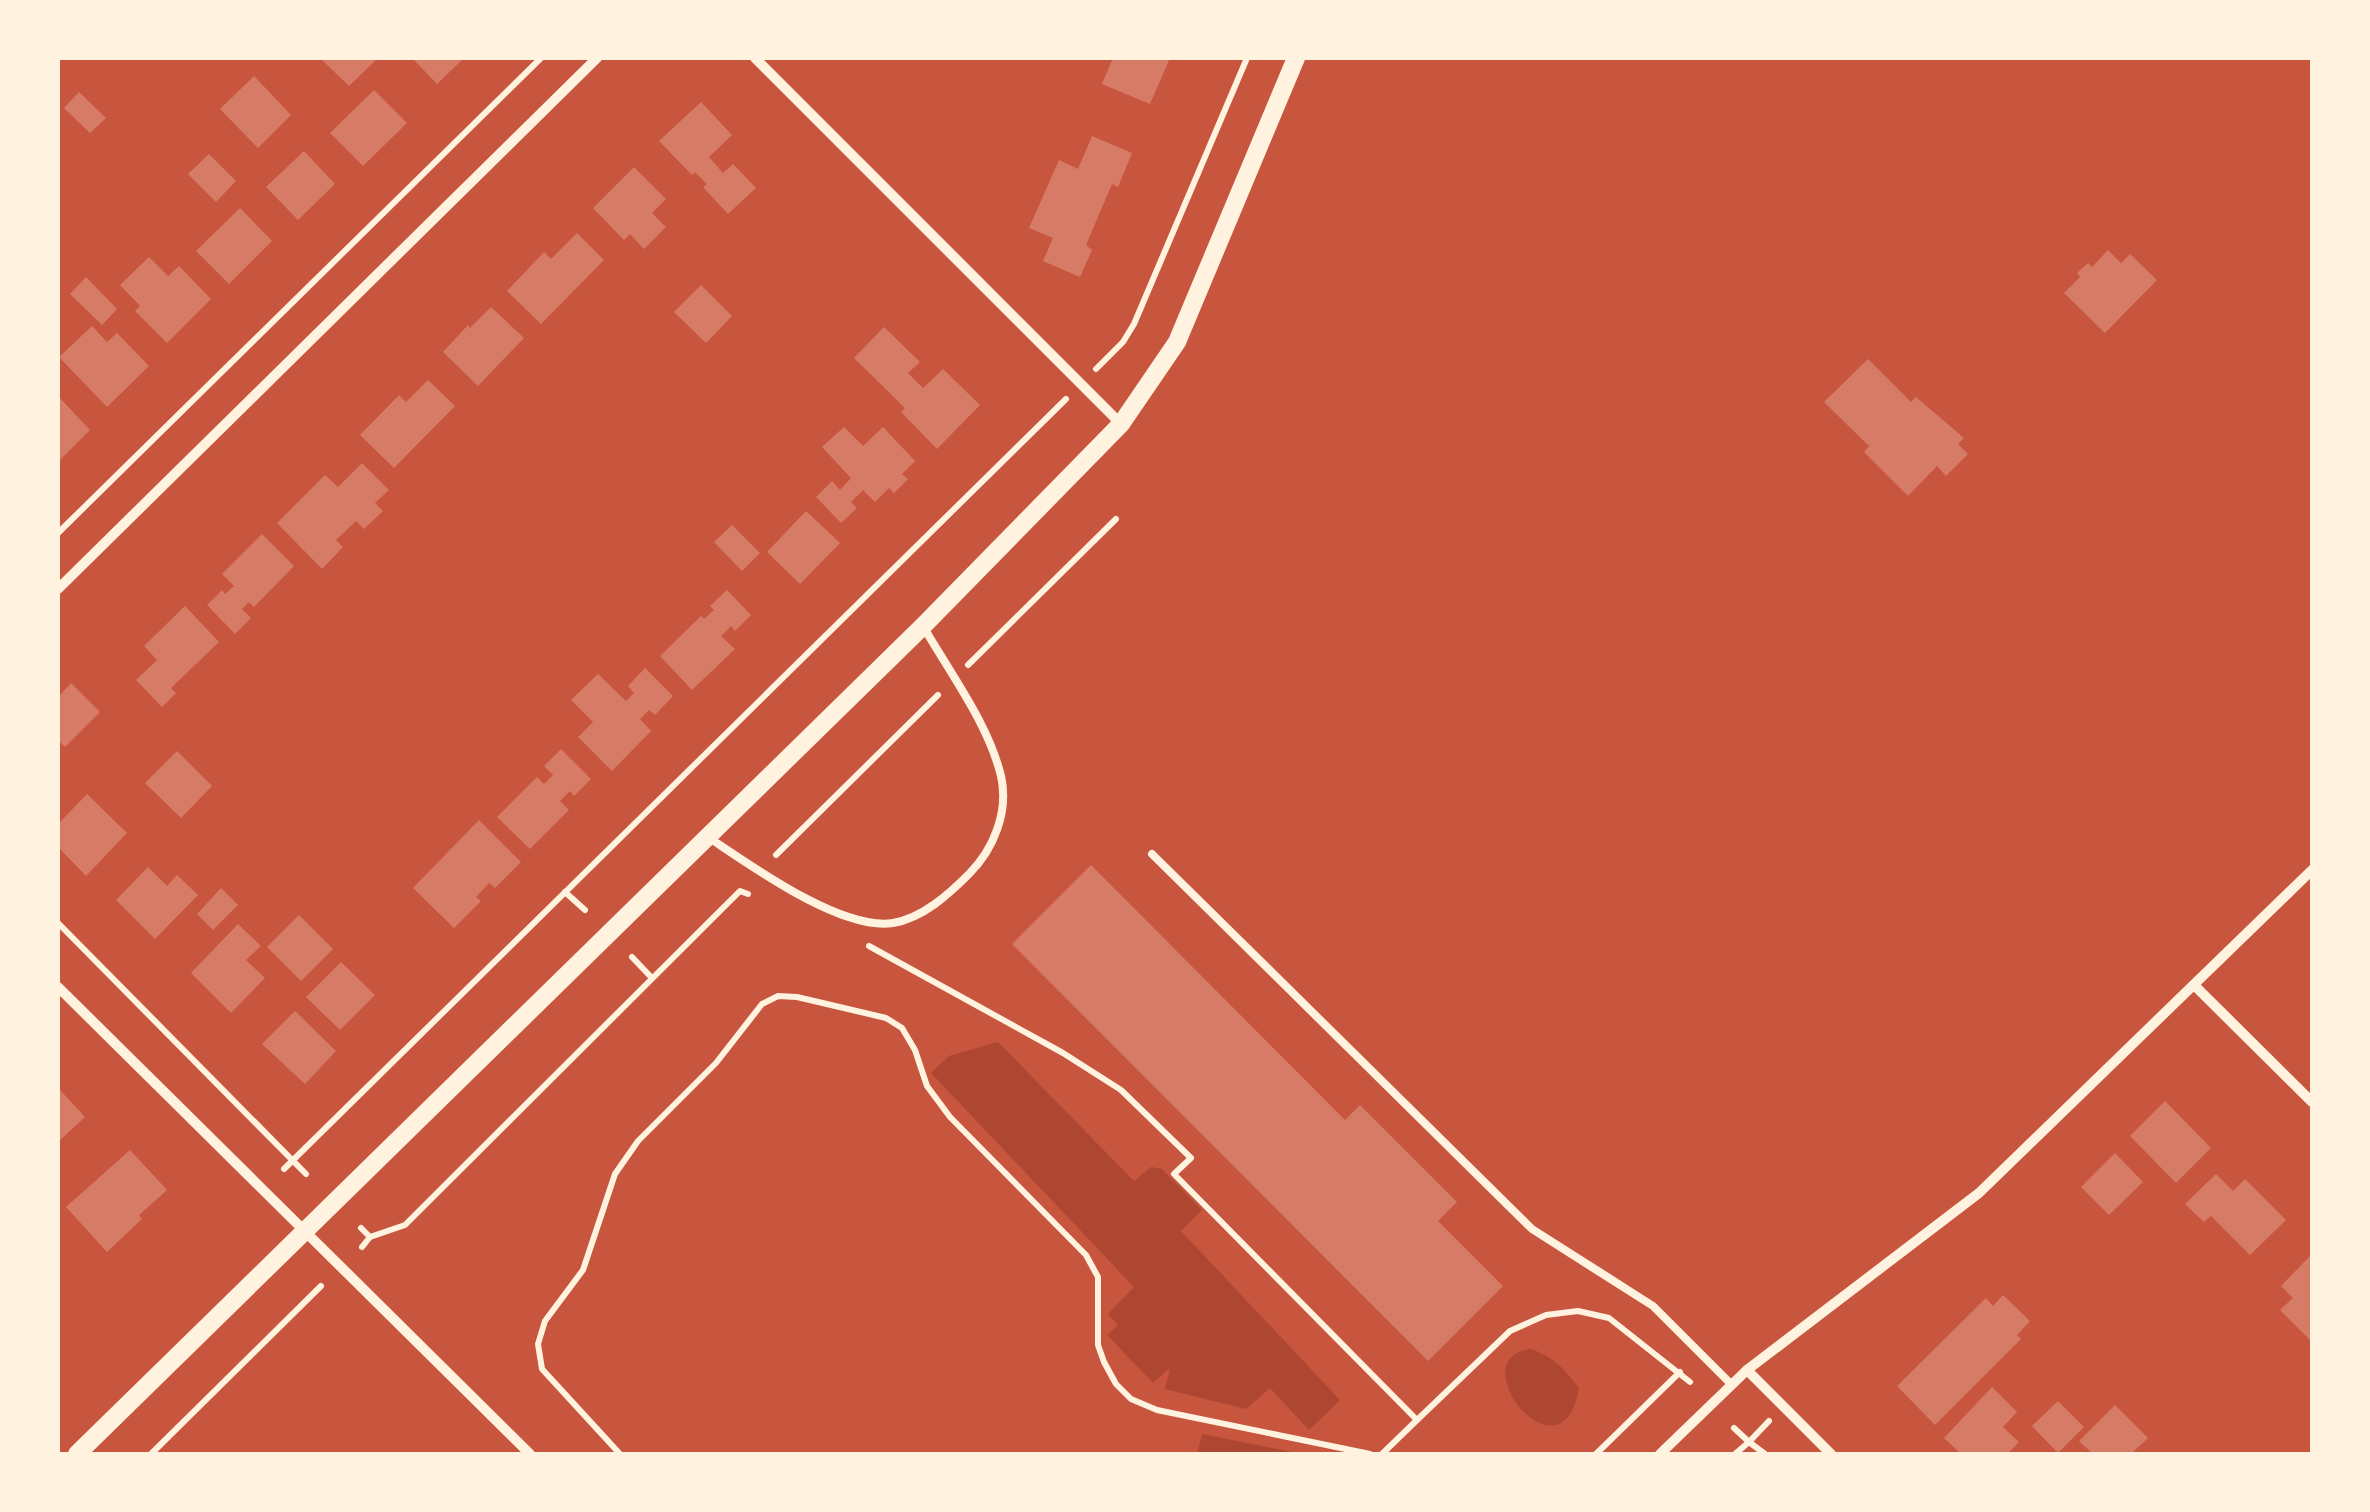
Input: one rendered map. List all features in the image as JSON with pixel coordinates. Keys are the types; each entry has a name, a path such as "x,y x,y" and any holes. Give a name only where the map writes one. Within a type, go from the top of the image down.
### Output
{"street":[{"path":"58,588 597,58"},
{"path":"754,58 1120,424"},
{"path":"77,1454 923,626 1120,424 1177,342 1296,58"},
{"path":"1660,1454 1748,1370 1980,1193 2312,870"},
{"path":"2194,985 2312,1102"},
{"path":"58,986 530,1454"},
{"path":"1748,1370 1831,1454"}],"lane":[{"path":"708,837 815,903 854,918 892,924 947,896 978,866 993,843 1001,814 1001,778 982,728 923,626"},
{"path":"1152,854 1532,1229 1653,1306 1732,1385"}],"path":[{"path":"58,532 541,58"},
{"path":"284,1169 1123,342 1247,58"},
{"path":"362,1246 370,1238 406,1225 650,977 1116,519"},
{"path":"740,890 758,898"},
{"path":"566,892 586,910"},
{"path":"58,923 306,1174"},
{"path":"866,944 1063,1053 1121,1090 1190,1158 1174,1174 1418,1420"},
{"path":"632,957 650,977"},
{"path":"620,1454 542,1368 538,1344 544,1321 583,1270 615,1174 638,1141 716,1063 762,1004 778,996 886,1018 902,1028 928,1086 950,1117 1086,1256 1098,1277 1098,1344 1116,1384 1131,1399 1157,1410 1370,1454"},
{"path":"361,1228 370,1238"},
{"path":"151,1454 321,1286"},
{"path":"1382,1454 1510,1331 1546,1314 1578,1311 1608,1318 1690,1382"},
{"path":"1596,1454 1680,1372"},
{"path":"1736,1454 1783,1406"},
{"path":"1734,1428 1766,1454"}],"shaded area":[{"path":"998,1042 1134,1181 1151,1167 1162,1169 1202,1210 1181,1231 1340,1400 1309,1430 1270,1388 1246,1409 1165,1389 1170,1368 1153,1383 1107,1335 1118,1325 1108,1314 1134,1287 931,1073 949,1056"},
{"path":"1531,1349 1558,1364 1579,1388 1569,1415 1554,1425 1537,1422 1521,1409 1510,1392 1505,1373 1511,1357"},
{"path":"1202,1434 1302,1454 1197,1454"}],"building":[{"path":"320,58 378,58 349,86"},
{"path":"412,58 464,58 437,84"},
{"path":"1113,58 1170,58 1150,104 1102,84"},
{"path":"254,76 291,115 258,148 220,109"},
{"path":"374,90 407,123 363,166 330,133"},
{"path":"79,92 106,118 90,133 64,108"},
{"path":"701,102 732,135 709,157 723,173 733,164 756,188 728,214 703,187 707,184 695,172 692,175 659,141"},
{"path":"1092,136 1132,153 1118,187 1112,184 1086,245 1092,250 1080,277 1043,261 1053,238 1029,228 1059,160 1078,169"},
{"path":"304,151 335,184 298,220 266,187"},
{"path":"209,154 236,181 216,202 188,174"},
{"path":"634,167 666,199 652,213 666,227 644,249 630,234 624,240 593,208"},
{"path":"240,208 272,241 229,284 196,251"},
{"path":"577,233 604,260 541,324 507,291 544,252 551,259"},
{"path":"2108,250 2121,263 2130,254 2157,280 2105,333 2064,293 2080,277 2077,273 2088,263 2092,267"},
{"path":"149,257 168,276 179,266 211,299 167,343 135,311 140,306 120,285"},
{"path":"86,277 117,309 102,325 70,294"},
{"path":"701,285 732,316 706,343 674,312"},
{"path":"491,307 524,338 478,386 443,352"},
{"path":"92,326 107,342 117,333 149,366 107,407 59,357"},
{"path":"884,327 920,362 908,373 923,388 943,369 980,405 937,449 901,412 905,408 854,358"},
{"path":"1868,359 1911,402 1916,397 1964,438 1958,444 1968,454 1946,476 1937,466 1908,496 1864,452 1869,446 1824,402"},
{"path":"428,380 455,406 394,468 360,435 399,395 406,402"},
{"path":"58,396 90,430 58,462"},
{"path":"844,427 863,446 883,427 915,461 902,474 908,479 894,493 889,488 875,502 863,490 851,502 857,508 841,523 816,497 832,481 840,490 851,478 822,447"},
{"path":"362,463 389,490 375,503 383,511 364,529 356,521 336,540 343,547 322,569 277,523 325,475 338,487"},
{"path":"806,511 840,543 800,584 767,552"},
{"path":"732,525 760,553 742,571 714,542"},
{"path":"262,534 294,566 254,607 249,602 242,609 251,618 235,634 207,605 222,590 225,594 234,586 222,574"},
{"path":"727,590 751,615 735,631 731,626 721,636 735,649 692,690 660,656 701,616 704,619 714,610 710,606"},
{"path":"185,606 219,642 171,688 176,693 162,707 136,680 157,660 144,646"},
{"path":"645,668 673,696 655,715 649,710 640,719 651,731 612,771 578,737 593,722 571,700 598,674 626,701 634,693 628,686"},
{"path":"71,683 100,712 65,747 58,740 58,697"},
{"path":"561,749 591,779 574,796 570,791 560,801 569,810 530,849 497,817 537,777 544,784 553,775 544,766"},
{"path":"177,751 212,786 181,818 145,783"},
{"path":"87,794 127,833 86,876 58,847 58,824"},
{"path":"479,820 521,862 495,888 489,883 476,897 481,901 454,928 413,888"},
{"path":"1091,865 1345,1120 1360,1105 1457,1202 1438,1221 1503,1286 1428,1361 1012,944"},
{"path":"148,867 167,886 177,875 198,895 155,939 116,900"},
{"path":"221,888 238,905 213,930 197,914"},
{"path":"299,915 333,949 301,981 267,947"},
{"path":"238,924 261,946 246,960 265,978 231,1013 191,973"},
{"path":"341,962 375,995 340,1030 306,997"},
{"path":"295,1011 336,1051 305,1084 262,1044"},
{"path":"58,1088 85,1117 58,1142"},
{"path":"2165,1101 2211,1148 2176,1183 2130,1136"},
{"path":"130,1150 167,1190 107,1252 66,1207"},
{"path":"2115,1153 2143,1182 2109,1215 2081,1187"},
{"path":"2216,1174 2233,1191 2245,1179 2286,1220 2250,1255 2211,1216 2204,1222 2185,1204"},
{"path":"2312,1254 2312,1342 2280,1310 2293,1298 2281,1286"},
{"path":"2003,1295 2030,1321 2017,1335 2021,1339 1935,1425 1897,1386 1986,1298 1993,1306"},
{"path":"1992,1387 2017,1412 2003,1427 2019,1442 2007,1454 1961,1454 1944,1438"},
{"path":"2058,1401 2084,1427 2058,1453 2032,1426"},
{"path":"2115,1405 2148,1438 2131,1454 2093,1454 2079,1441"}]}
